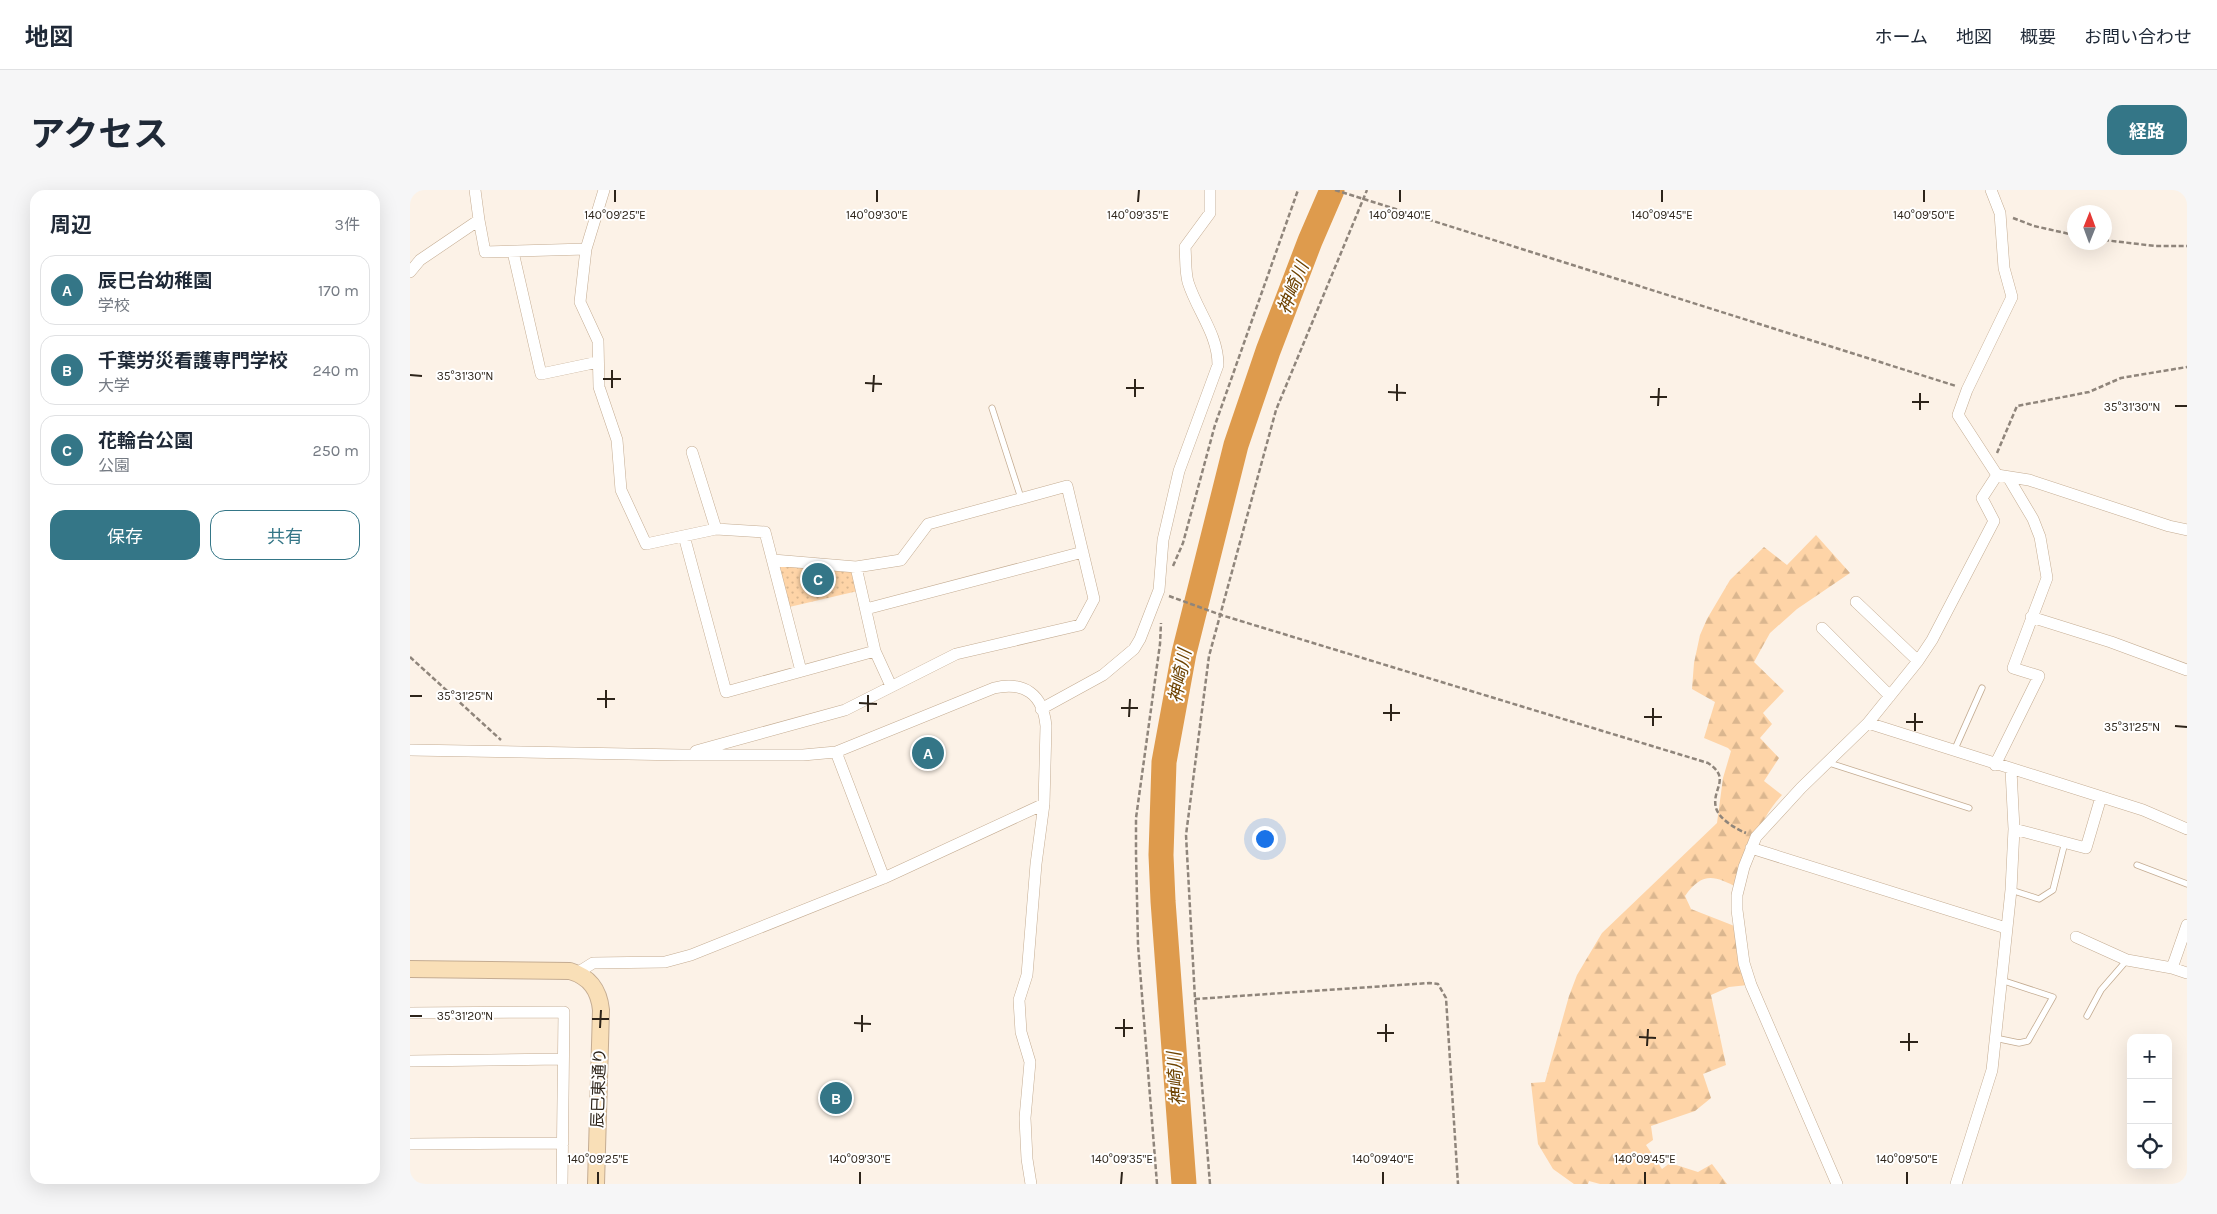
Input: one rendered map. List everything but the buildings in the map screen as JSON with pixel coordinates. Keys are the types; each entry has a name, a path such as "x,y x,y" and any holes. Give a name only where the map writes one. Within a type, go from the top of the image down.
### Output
{"street":[{"path":"475,190 485,252 586,249"},
{"path":"604,190 586,249 580,302 598,341 599,387 618,440 621,490 646,544 716,529 765,532 801,671"},
{"path":"1041,709 1103,675 1134,649 1159,590 1163,540 1177,479 1218,366 1218,352 1215,340 1188,281 1184,247 1210,213 1210,190"},
{"path":"1991,190 2000,213 2004,268 2012,296 1967,390 1958,415 2033,519 2040,537 2047,578 2031,617 2014,668 2039,676 1995,764"},
{"path":"410,272 420,260 479,220"},
{"path":"513,252 540,374 598,362"},
{"path":"692,452 716,529"},
{"path":"1999,473 2029,480 2169,526 2187,530"},
{"path":"1838,1184 1751,986 1744,963 1737,910 1737,895 1742,874 1756,837 1773,816 1826,762 1868,723 1918,661 1932,640 1994,521 1982,498 1999,473"},
{"path":"682,755 845,710 956,654 1080,625 1094,599 1067,486 928,524 901,560 856,567 773,560"},
{"path":"684,536 726,692 875,651"},
{"path":"866,608 1083,552"},
{"path":"856,567 875,651 891,686"},
{"path":"1856,602 1918,661"},
{"path":"2031,617 2111,642 2187,670"},
{"path":"1822,628 1890,696"},
{"path":"410,750 517,754 682,755 803,755 836,752 994,688 1007,685 1020,686 1028,690 1035,695 1045,718 1046,726 1044,804 1036,864 1027,975 1019,1000 1021,1032 1030,1062 1025,1118 1027,1159 1031,1184"},
{"path":"1868,723 2011,770 2143,810 2187,829"},
{"path":"836,752 884,878"},
{"path":"1956,1184 1992,1070 2000,1012 2001,980 2011,890 2014,829 2011,770"},
{"path":"2014,829 2086,848 2101,797"},
{"path":"410,969 570,971 577,973 593,963 665,962 691,955 884,878 1044,804"},
{"path":"1751,848 2006,928"},
{"path":"2172,968 2187,925"},
{"path":"2076,938 2127,960 2172,968 2187,973"},
{"name":"辰巳東通り","path":"577,973 587,979 598,991 600,1000 596,1184"},
{"path":"410,1013 564,1012 562,1184"},
{"path":"410,1061 563,1059"},
{"path":"410,1144 563,1143"}],"lane":[{"path":"992,408 1021,498"},
{"path":"1954,751 1982,688"},
{"path":"1826,762 1969,808"},
{"path":"2011,890 2039,899 2053,890 2065,842"},
{"path":"2138,865 2187,884"},
{"path":"2087,1016 2101,990 2127,960"},
{"path":"1995,1038 2019,1042 2028,1041 2053,997 2001,980"}],"path":[{"path":"1159,590 1178,558 1215,425 1298,190"},
{"path":"1335,190 1967,390"},
{"path":"1210,1184 1195,999 1186,836 1209,656 1276,410 1367,190"},
{"path":"2000,213 2034,226 2067,233"},
{"path":"2112,241 2155,246 2187,246"},
{"path":"1999,473 2016,406 2089,392 2121,378 2187,367"},
{"path":"1170,596 1221,615 1708,763 1716,768 1720,775 1716,808 1720,815 1736,829 1756,837"},
{"path":"1157,1184 1138,945 1136,818 1160,644 1160,617"},
{"path":"410,657 517,754"},
{"path":"1195,999 1429,983 1438,984 1446,998 1458,1184"}],"green space":[{"path":"1816,535 1850,573 1797,609 1770,633 1754,662 1784,691 1763,713 1772,724 1760,738 1779,758 1764,781 1782,795 1760,827 1738,888 1722,880 1709,878 1697,883 1685,896 1691,909 1737,927 1748,985 1729,987 1711,995 1726,1065 1703,1074 1711,1098 1695,1111 1651,1126 1653,1140 1646,1145 1662,1169 1670,1163 1698,1172 1712,1164 1727,1184 1600,1184 1589,1181 1588,1184 1574,1184 1553,1169 1538,1144 1531,1083 1545,1082 1569,996 1577,975 1602,933 1717,823 1723,778 1731,751 1704,738 1715,702 1692,689 1694,663 1700,635 1707,619 1730,580 1764,547 1787,565"},
{"path":"773,560 856,567 862,590 785,608"}],"waterway":[{"name":"神崎川","path":"1184,1184 1163,901 1161,855 1164,762 1184,653 1236,445 1268,351 1310,241 1332,190"}],"place":[{"name":"花輪台公園","path":"818,579"},
{"name":"辰巳台幼稚園","path":"928,753"},
{"name":"千葉労災看護専門学校","path":"836,1098"}]}
